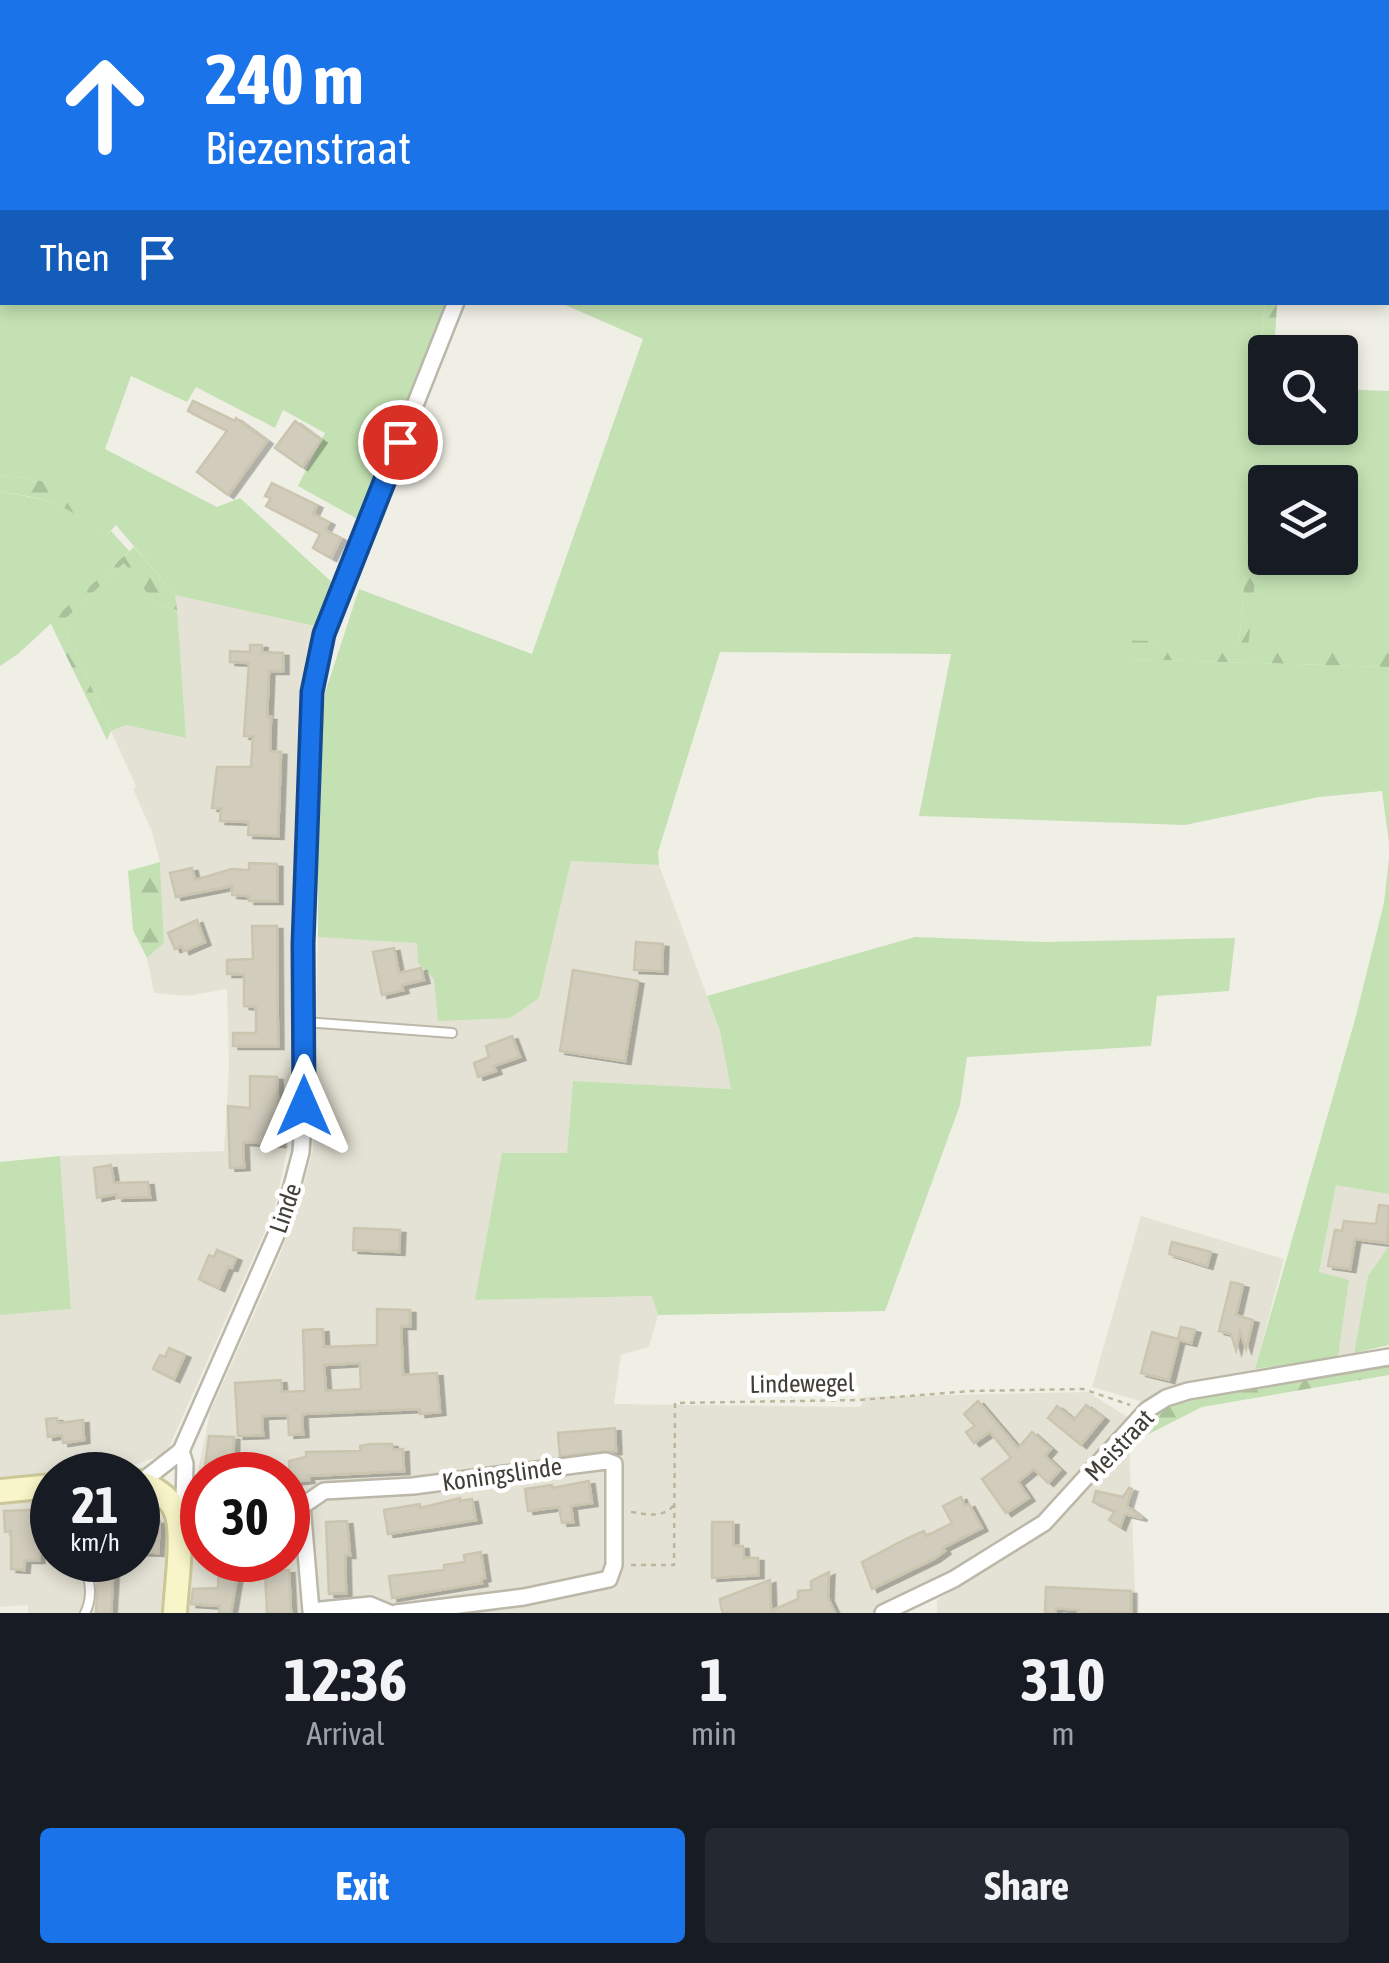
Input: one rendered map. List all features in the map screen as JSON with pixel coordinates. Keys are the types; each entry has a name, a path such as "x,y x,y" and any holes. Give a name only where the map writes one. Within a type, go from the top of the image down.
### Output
{"street":[{"name":"Linde","path":"160,1466 181,1451 292,1194 301,1152 304,1106 303,944 309,717 324,634 455,305"},
{"name":"Meistraat","path":"883,1613 954,1579 1044,1524 1147,1410 1166,1398 1389,1357"},
{"name":"Koningslinde","path":"310,1499 324,1491 414,1486 606,1461 614,1464 616,1472 614,1568"},
{"path":"0,1492 30,1489"},
{"name":"Linde","path":"160,1493 180,1506 175,1613"},
{"path":"307,1582 311,1611 370,1605 393,1613 525,1605 601,1583 614,1568"}],"lane":[{"path":"305,1022 452,1033"},
{"path":"84,1613 90,1598 89,1582"}],"path":[{"name":"Lindewegel","path":"614,1568 674,1564 676,1403 859,1400 1083,1389 1147,1410"},
{"path":"616,1510 655,1516 667,1513 674,1504"}],"shaded area":[{"path":"175,595 315,626 301,683 288,1146 274,1211 166,1454 30,1452 30,1476 0,1479 0,1315 71,1309 60,1156 224,1151 229,1065 227,989 187,996 154,993 147,958 164,943 160,862 133,789 136,786 111,731 126,725 186,738"},
{"path":"571,861 659,865 720,1031 732,1089 573,1081 567,1154 475,1300 653,1296 658,1315 649,1347 621,1355 614,1404 861,1407 864,1397 1088,1392 1129,1418 1093,1469 1053,1508 963,1566 874,1613 186,1613 187,1582 310,1582 310,1452 202,1452 210,1412 278,1260 298,1207 313,1149 318,937 418,942 426,973 434,978 539,998"},
{"path":"1336,1184 1389,1194 1389,1246 1368,1276 1354,1353 1338,1357 1349,1280 1319,1273"},
{"path":"1141,1216 1284,1259 1255,1369 1192,1381 1147,1403 1092,1387"},
{"path":"1129,1444 1136,1613 937,1613 937,1600 1032,1541 1063,1516"},
{"path":"30,1499 30,1582 160,1582 160,1514 166,1524 168,1550 165,1613 28,1613 28,1605 0,1607 0,1501"}],"green space":[{"path":"0,305 447,305 361,521 298,486 325,433 283,410 275,428 196,387 187,402 131,376 105,449 217,507 240,498 335,585 315,626 175,595 116,525 79,493 34,479 0,476"},
{"path":"566,305 1265,305 1262,335 1248,335 1248,445 1358,445 1358,390 1389,391 1389,649 1247,649 1255,575 1358,575 1358,465 1248,465 1248,536 1239,646 1128,640 1128,659 1389,667 1389,843 1382,791 1319,797 1185,825 919,816 951,654 720,652 658,852 659,865 571,861 539,998 510,1018 438,1021 434,979 418,963 417,943 318,937 318,786 325,693 359,589 532,654 643,339"},
{"path":"1265,305 1277,305 1275,335 1262,335"},
{"path":"0,476 34,479 79,492 116,525 105,537 57,505 0,492"},
{"path":"0,492 57,505 81,517 105,537 111,531 129,551 18,654 0,666"},
{"path":"1248,535 1248,575 1256,575 1248,648 1389,649 1389,667 1127,659 1127,640 1239,645"},
{"path":"134,547 175,595 177,610 156,604 124,563 62,622 111,731 107,740 50,622"},
{"path":"125,562 156,604 177,610 186,738 126,725 111,731 62,622"},
{"path":"1389,858 1389,1194 1336,1185 1319,1272 1349,1280 1338,1357 1255,1369 1356,1016 1384,903"},
{"path":"160,862 164,943 147,958 133,930 128,871"},
{"path":"915,937 1044,942 1235,938 1229,991 1157,996 1151,1046 967,1057 960,1105 885,1311 658,1315 652,1296 475,1300 502,1153 567,1153 573,1081 731,1089 720,1031 707,996"},
{"path":"60,1156 71,1309 0,1315 0,1162"},
{"path":"1389,1246 1389,1345 1354,1353 1368,1276"},
{"path":"1389,1364 1389,1375 1202,1407 1129,1444 1161,1410 1189,1400"}],"building":[{"path":"193,401 235,421 236,418 267,441 228,495 197,472 227,431 188,411"},
{"path":"295,421 321,440 302,467 275,448"},
{"path":"272,483 317,505 313,514 329,522 325,530 341,538 331,558 313,548 320,534 266,506 271,498 265,496"},
{"path":"250,645 262,645 262,652 283,653 283,671 269,671 267,717 271,717 270,751 281,752 278,836 248,835 249,822 220,821 221,808 212,808 217,767 251,767 253,736 244,736 249,663 230,662 230,651 250,652"},
{"path":"249,863 277,864 277,901 249,901 249,896 232,895 232,886 176,897 170,873 192,868 195,880 232,869 249,870"},
{"path":"197,920 205,942 184,951 182,946 175,949 168,933"},
{"path":"252,926 277,926 278,1046 233,1046 233,1033 256,1033 256,1007 244,1006 244,974 227,974 227,960 253,959"},
{"path":"636,942 663,944 662,971 634,970"},
{"path":"394,948 399,973 421,968 424,980 382,995 373,952"},
{"path":"573,970 638,981 625,1061 560,1051"},
{"path":"512,1036 520,1057 494,1066 496,1071 478,1077 474,1063 489,1057 486,1046"},
{"path":"250,1076 277,1077 280,1144 243,1142 244,1167 230,1168 228,1106 250,1108"},
{"path":"111,1165 114,1183 148,1182 150,1197 117,1198 116,1194 97,1198 94,1168"},
{"path":"1379,1205 1389,1206 1387,1243 1355,1239 1350,1269 1328,1266 1335,1230 1342,1231 1344,1221 1376,1224"},
{"path":"354,1228 400,1230 399,1252 353,1250"},
{"path":"1172,1242 1211,1252 1207,1266 1169,1254"},
{"path":"217,1250 236,1258 219,1288 199,1279 209,1255 214,1257"},
{"path":"1231,1282 1243,1285 1236,1315 1253,1320 1246,1349 1240,1331 1236,1350 1231,1334 1219,1331"},
{"path":"377,1309 410,1310 410,1326 401,1326 403,1375 437,1373 440,1412 420,1414 420,1409 302,1414 303,1434 289,1435 288,1415 262,1416 263,1435 238,1436 235,1383 281,1380 282,1392 305,1391 303,1330 323,1329 324,1347 377,1345","holes":["360,1363 361,1389 326,1391 324,1365"]},
{"path":"1181,1327 1195,1330 1191,1343 1179,1340 1169,1380 1141,1373 1152,1332 1178,1339"},
{"path":"169,1348 185,1355 174,1379 153,1369"},
{"path":"978,1401 1018,1448 1032,1432 1051,1449 1045,1456 1060,1470 1048,1483 1034,1469 1018,1482 1029,1498 1006,1513 982,1479 1011,1458 990,1432 974,1443 966,1432 975,1426 964,1414"},
{"path":"1086,1405 1103,1418 1081,1445 1048,1418 1057,1406 1074,1420"},
{"path":"57,1418 58,1423 83,1420 84,1440 63,1443 62,1435 48,1437 46,1419"},
{"path":"615,1428 616,1451 560,1456 558,1433"},
{"path":"209,1436 234,1437 234,1452 207,1452"},
{"path":"392,1444 393,1450 403,1449 404,1471 310,1476 310,1452 306,1452 361,1451 360,1446"},
{"path":"589,1481 592,1503 571,1506 573,1522 562,1523 559,1507 528,1511 525,1489"},
{"path":"1132,1489 1127,1506 1142,1518 1125,1514 1120,1527 1109,1520 1115,1511 1093,1502 1096,1491 1123,1497"},
{"path":"961,1497 982,1528 943,1548 945,1551 934,1559 872,1589 862,1562 924,1531 926,1536 952,1523 943,1506"},
{"path":"460,1498 472,1499 476,1520 388,1534 384,1510 420,1504 420,1508"},
{"path":"30,1510 30,1560 25,1560 24,1570 11,1569 11,1531 5,1532 4,1511"},
{"path":"347,1521 350,1555 345,1555 346,1593 329,1594 326,1522"},
{"path":"712,1522 733,1522 733,1546 743,1546 744,1558 758,1558 758,1575 712,1578"},
{"path":"481,1552 485,1578 482,1583 392,1598 389,1576 444,1570 444,1565 465,1562 464,1555"},
{"path":"829,1572 828,1598 835,1613 723,1613 720,1599 770,1580 771,1611 798,1599 798,1591 811,1590 811,1581"},
{"path":"98,1582 113,1582 111,1613 96,1613"},
{"path":"218,1582 236,1582 231,1613 219,1613 220,1606 191,1604 193,1589 218,1588"},
{"path":"265,1582 290,1582 291,1613 267,1613"},
{"path":"1046,1587 1131,1591 1131,1612 1078,1613 1079,1610 1056,1608 1055,1613 1045,1613"}],"route":[{"path":"304,1106 303,944 312,692 324,634 400,442"}]}
